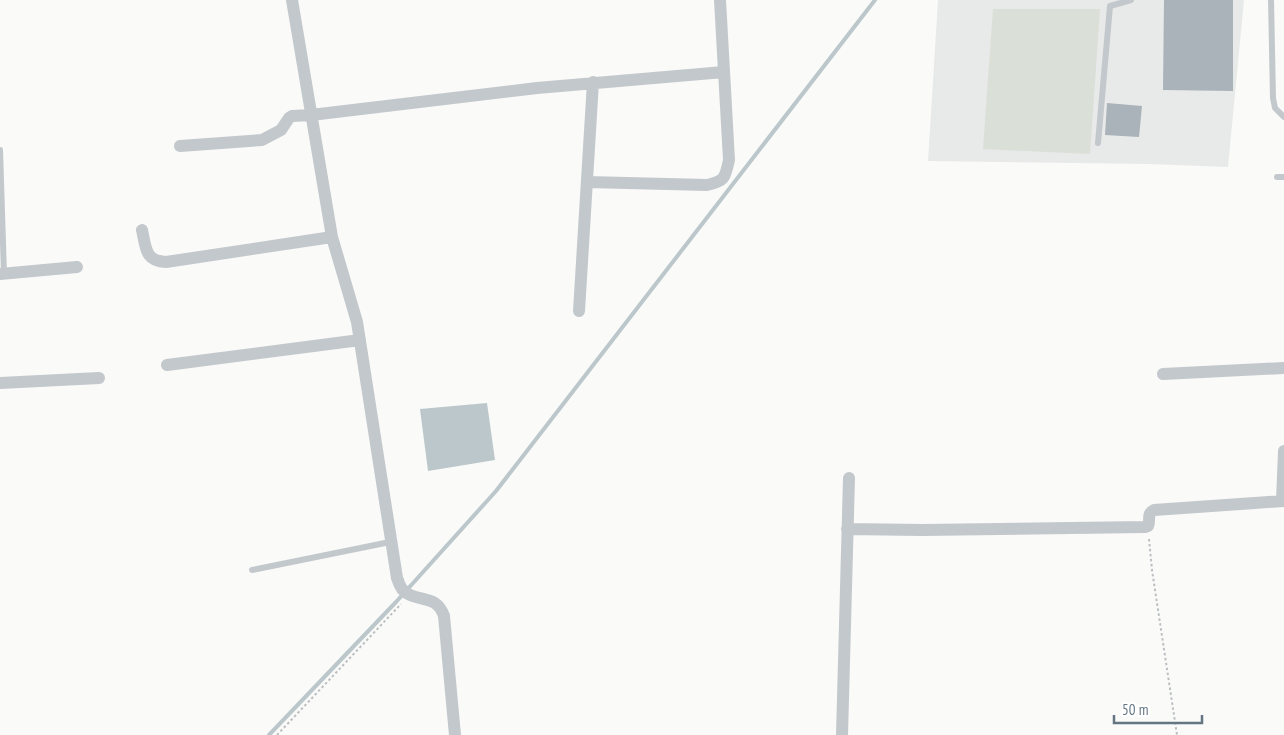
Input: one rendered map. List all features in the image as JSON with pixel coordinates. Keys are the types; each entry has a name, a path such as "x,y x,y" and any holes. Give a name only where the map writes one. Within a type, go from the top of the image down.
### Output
{"street":[{"path":"292,0 332,237 357,322 397,578 407,592 436,602 442,608 455,735"},
{"path":"587,182 707,185 720,182 726,175 729,160 720,0"},
{"path":"180,146 262,140 281,130 292,116 311,116 593,82 724,72"},
{"path":"580,311 593,82"},
{"path":"142,230 150,257 155,261 166,262 332,237"},
{"path":"2,274 77,267"},
{"path":"167,365 360,340"},
{"path":"1163,374 1284,368"},
{"path":"0,383 99,378"},
{"path":"848,528 941,530 1148,526 1149,516 1154,510 1283,501 1284,451"},
{"path":"842,735 849,478"}],"lane":[{"path":"1098,143 1110,6 1131,0"},
{"path":"1271,0 1273,98 1276,108 1284,117"},
{"path":"0,150 2,274"},
{"path":"252,570 390,542"}],"path":[{"path":"1148,526 1152,570 1177,735"},
{"path":"277,735 407,592"}],"shaded area":[{"path":"938,0 1244,0 1228,167 928,161"},
{"path":"993,9 1100,9 1090,154 983,149"},
{"path":"487,403 495,460 428,471 420,409"}],"building":[{"path":"1164,0 1233,0 1233,91 1163,90"},
{"path":"1107,103 1142,106 1139,137 1105,135"}],"waterway":[{"path":"269,735 396,602 496,491 875,0"}]}
